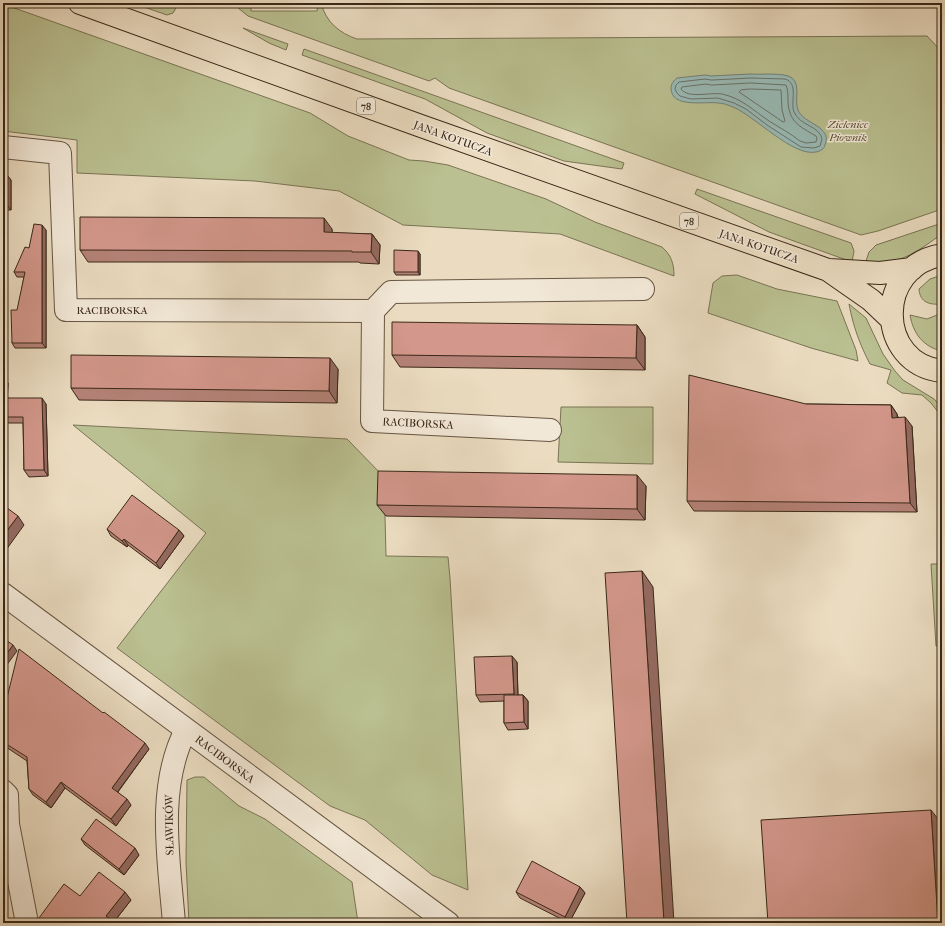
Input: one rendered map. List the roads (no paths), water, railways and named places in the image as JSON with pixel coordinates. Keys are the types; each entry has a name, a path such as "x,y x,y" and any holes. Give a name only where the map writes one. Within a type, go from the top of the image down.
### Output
{"main road":[{"name":"JANA KOTUCZA","path":"80,3 421,126 828,270 871,300 891,320"},
{"name":"78","path":"940,253 912,269 902,280 895,292 892,304 891,320 898,340 906,352 919,363 940,373"},
{"name":"JANA KOTUCZA","path":"828,270 880,273 912,269"}],"street":[{"name":"RACIBORSKA","path":"3,147 60,153 66,310 373,311 372,421 550,430"},
{"path":"373,311 392,292 643,289"},
{"name":"RACIBORSKA","path":"3,594 448,923"},
{"name":"SŁAWIKÓW","path":"174,923 168,851 168,798 172,764 186,730"},
{"path":"3,791 8,795 8,824 27,923"}],"water":[{"path":"778,74 789,76 795,81 798,110 805,119 825,133 826,139 823,149 816,152 807,152 796,148 733,107 720,103 690,103 683,101 677,99 673,95 671,88 673,82 677,78 705,75"}],"park label":[{"name":"Zieleniec Piownik","path":"848,130"}]}
